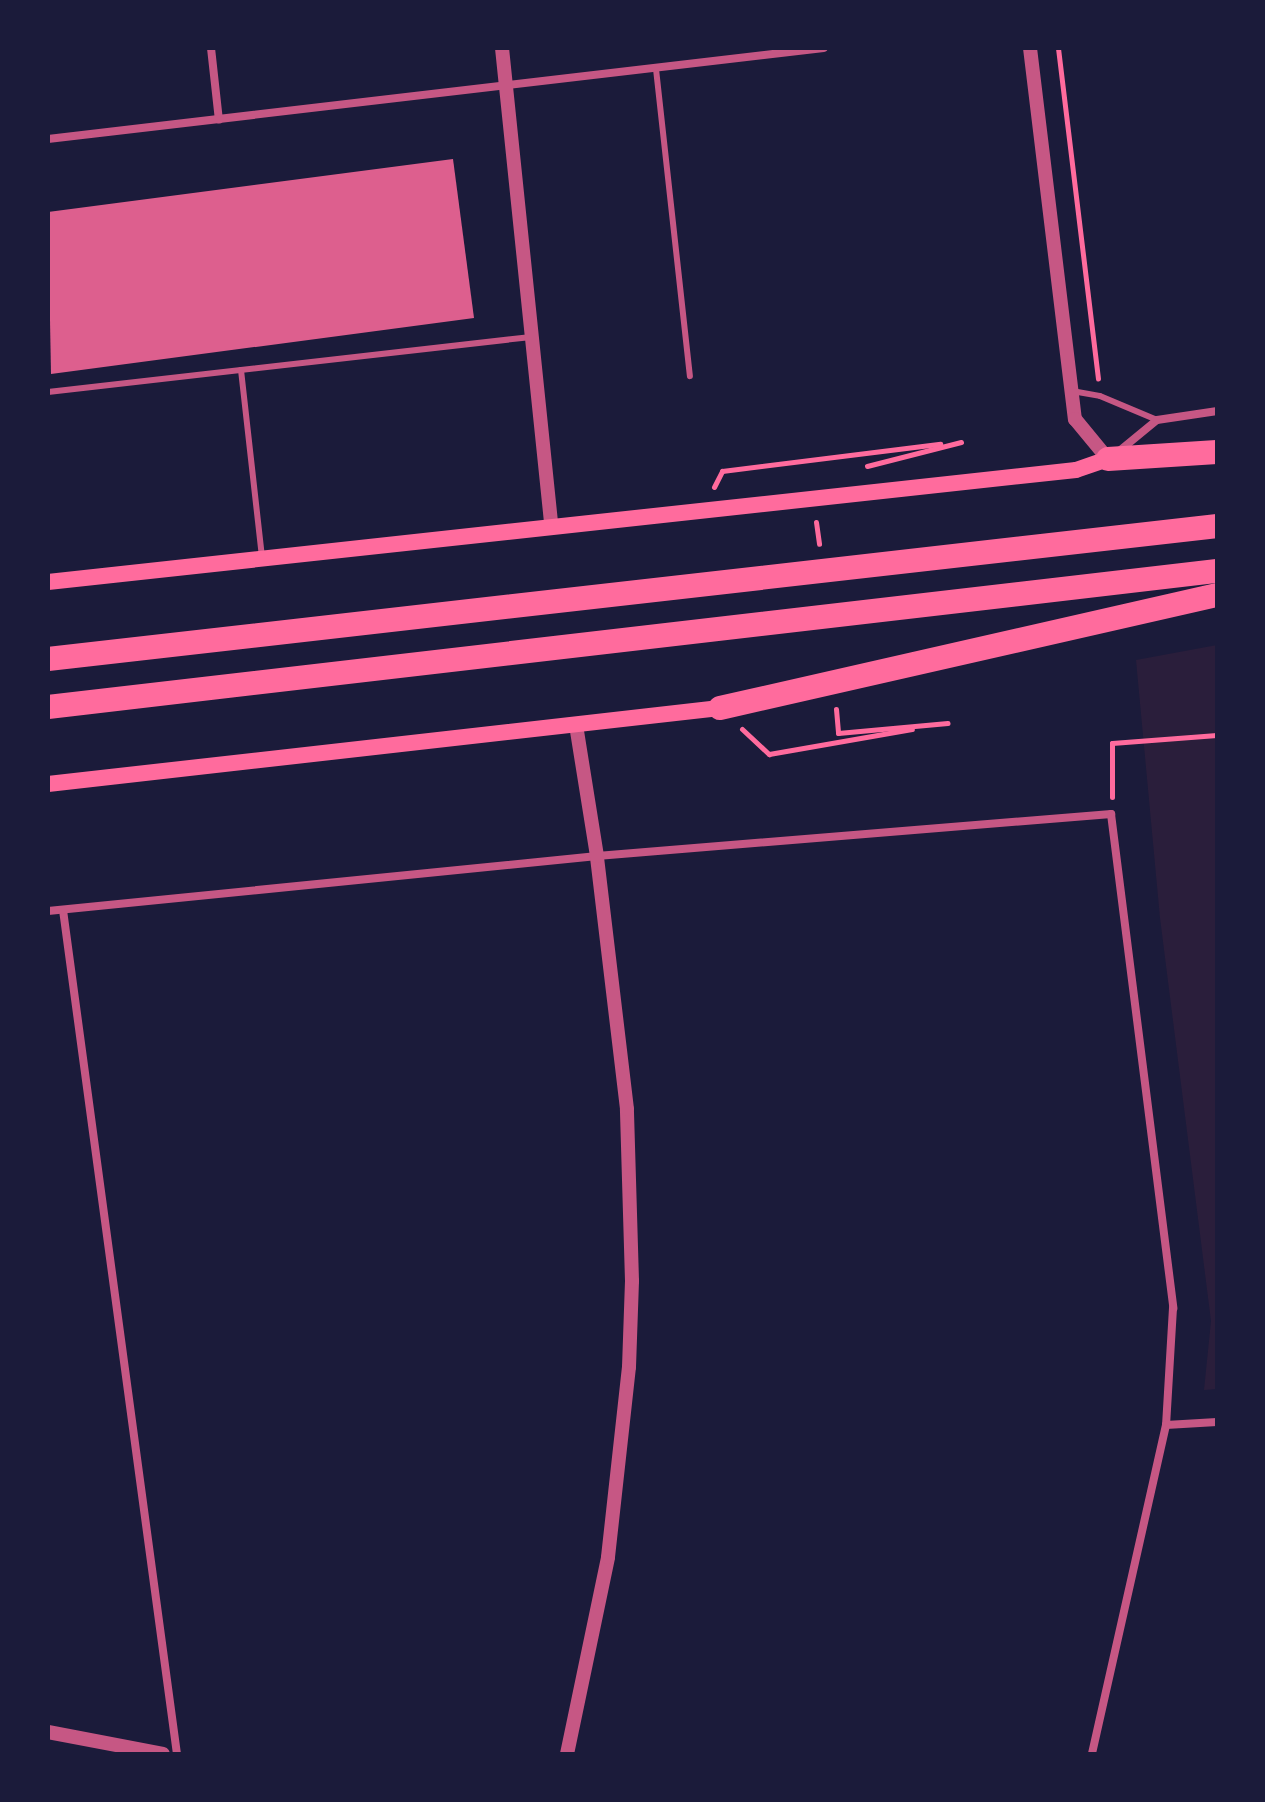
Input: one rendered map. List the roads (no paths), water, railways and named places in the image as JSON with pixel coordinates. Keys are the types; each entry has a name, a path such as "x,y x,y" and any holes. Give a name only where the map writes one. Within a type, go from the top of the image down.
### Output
{"highway":[{"path":"1108,459 1217,452"},
{"path":"48,659 1217,526"},
{"path":"48,707 1217,571"},
{"path":"720,708 1217,595"}],"main road":[{"path":"48,582 1076,470 1108,459"},
{"path":"48,784 720,708"}],"street":[{"path":"211,48 219,120"},
{"path":"502,48 551,525"},
{"path":"48,139 824,48"},
{"path":"1030,48 1075,419 1108,459 1157,420 1217,411"},
{"path":"567,1754 608,1557 621,1462 632,1295 627,1109 597,856 576,725"},
{"path":"48,911 597,856 1111,814 1173,1308 1166,1425 1092,1754"},
{"path":"63,910 177,1754"},
{"path":"1166,1425 1217,1422"},
{"path":"48,1732 163,1754"}],"lane":[{"path":"656,69 690,376"},
{"path":"48,392 534,337"},
{"path":"241,370 262,557"},
{"path":"1072,391 1100,396 1157,420"}]}
